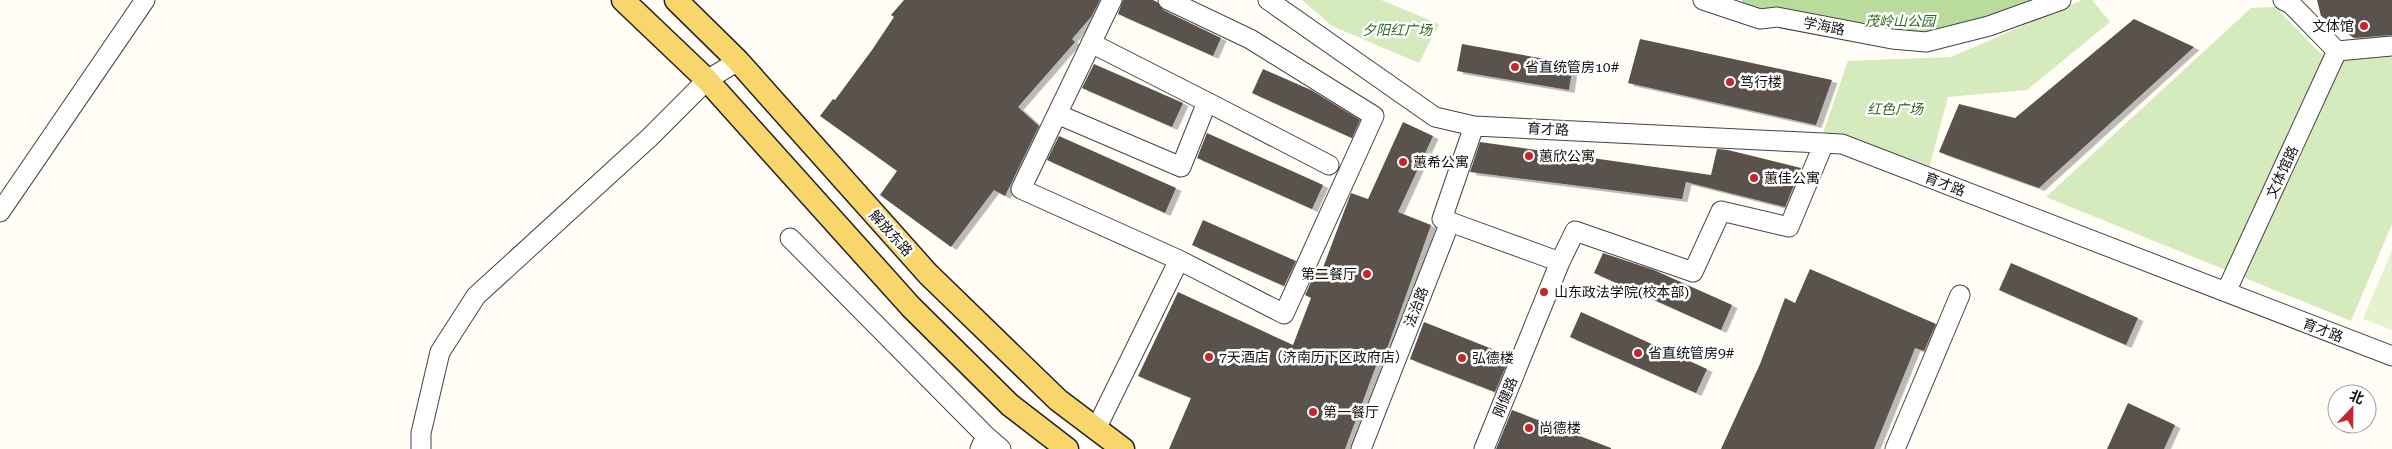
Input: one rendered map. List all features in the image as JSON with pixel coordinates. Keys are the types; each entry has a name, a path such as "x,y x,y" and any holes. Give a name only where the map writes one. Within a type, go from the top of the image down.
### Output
{"main road":[{"path":"624,0 707,80 911,307 1010,406 1067,449"},
{"name":"解放东路","path":"676,0 738,61 928,274 1058,400 1123,449"}],"street":[{"path":"0,212 144,0"},
{"path":"1112,0 1021,189 1178,260 1284,314 1374,116 1250,39 1168,0"},
{"name":"育才路","path":"1268,0 1435,116 1474,126 1842,144 2392,356"},
{"name":"学海路","path":"1703,0 1760,19 1777,16 1892,39 1926,42 1989,26 2062,0"},
{"path":"1757,0 1760,19"},
{"path":"2282,0 2291,4 2337,51 2392,46"},
{"path":"1091,43 1329,166"},
{"name":"文体馆路","path":"2226,292 2337,51"},
{"path":"421,449 421,432 440,352 476,296 650,138 707,80 738,61"},
{"path":"1057,114 1181,168 1207,102"},
{"path":"1474,126 1446,220 1560,262"},
{"name":"刚健路","path":"1484,449 1560,262 1575,231 1693,272 1721,211 1789,227 1824,143"},
{"name":"法治路","path":"1361,449 1446,220"},
{"path":"790,238 983,442 1001,449"},
{"path":"1096,429 1178,260"},
{"path":"1895,449 1960,295"}],"green space":[{"name":"夕阳红广场","path":"1302,0 1381,0 1439,24 1419,63 1332,26"},
{"name":"茂岭山公园","path":"1742,0 2064,0 1897,40 1744,15"},
{"name":"红色广场","path":"2082,0 2092,0 2110,22 2027,90 1948,97 1928,172 1822,136 1848,61 1951,57"},
{"path":"2275,7 2322,55 2392,53 2392,224 2351,321 2046,197 2251,8"},
{"path":"2392,250 2392,330 2363,319"}],"building":[{"path":"904,0 1100,0 1091,17 1072,39 1075,42 1018,107 1039,126 1005,196 994,190 951,247 880,195 897,171 820,116 833,99 835,100 872,50 894,17 891,15"},
{"path":"1123,0 1153,0 1163,10 1221,38 1213,56 1118,14"},
{"name":"文体馆","path":"2317,0 2392,0 2392,35 2354,38 2321,16"},
{"path":"2134,19 2194,47 2039,188 1939,152 1959,104 2015,118"},
{"name":"笃行楼","path":"1640,39 1832,80 1816,125 1628,83"},
{"name":"省直统管房10#","path":"1462,44 1573,64 1569,90 1457,71"},
{"path":"1094,64 1183,103 1172,127 1082,88"},
{"path":"1263,69 1311,90 1360,120 1352,138 1252,93"},
{"path":"1403,122 1433,136 1398,212 1431,225 1384,357 1380,355 1345,449 1169,449 1191,398 1138,376 1178,292 1293,345 1311,298 1305,295 1316,271 1321,273 1351,193 1368,199"},
{"path":"1207,133 1323,185 1312,209 1197,158"},
{"path":"1059,136 1176,188 1165,213 1047,160"},
{"name":"蕙欣公寓","path":"1480,142 1711,175 1717,149 1801,168 1785,207 1686,182 1682,199 1470,172"},
{"path":"1203,220 1296,261 1284,286 1192,245"},
{"path":"1603,253 1654,270 1732,305 1721,330 1594,273"},
{"path":"2011,263 2138,318 2126,345 1999,290"},
{"path":"1810,269 1936,324 1924,351 1915,348 1874,449 1721,449 1760,364 1785,298 1795,303"},
{"name":"省直统管房9#","path":"1581,312 1707,369 1696,393 1570,337"},
{"name":"弘德楼","path":"1424,322 1510,356 1495,392 1410,359"},
{"path":"2128,403 2175,425 2164,449 2107,449"},
{"name":"尚德楼","path":"1512,410 1611,448 1611,449 1496,449"}],"place":[{"name":"文体馆","path":"2364,26"},
{"name":"省直统管房10#","path":"1515,67"},
{"name":"笃行楼","path":"1730,82"},
{"name":"蕙欣公寓","path":"1529,156"},
{"name":"蕙希公寓","path":"1403,162"},
{"name":"蕙佳公寓","path":"1754,178"},
{"name":"第二餐厅","path":"1367,274"},
{"name":"山东政法学院(校本部)","path":"1544,292"},
{"name":"省直统管房9#","path":"1638,353"},
{"name":"7天酒店（济南历下区政府店）","path":"1209,357"},
{"name":"弘德楼","path":"1462,358"},
{"name":"第一餐厅","path":"1313,412"},
{"name":"尚德楼","path":"1529,428"}]}
